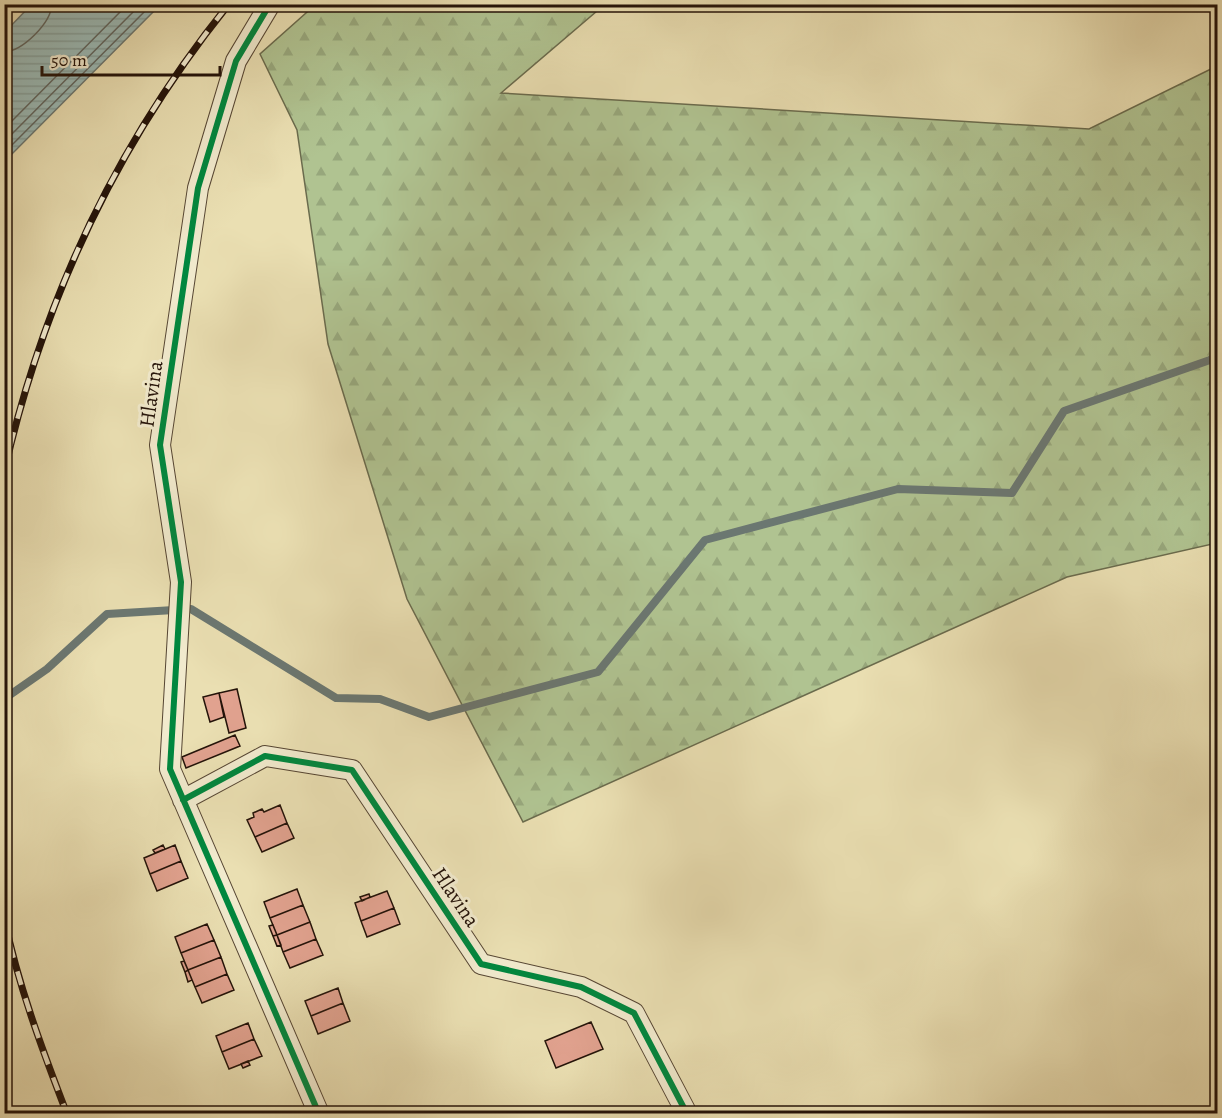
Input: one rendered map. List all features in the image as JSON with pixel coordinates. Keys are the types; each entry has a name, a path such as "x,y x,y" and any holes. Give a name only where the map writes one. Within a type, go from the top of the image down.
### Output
{"street":[{"name":"Hlavina","path":"270,4 236,61 198,188 160,445 181,582 170,769 319,1113"},
{"name":"Hlavina","path":"183,800 265,756 352,770 481,963 581,987 634,1013 685,1110 684,1113"}],"green space":[{"path":"315,5 604,5 501,93 1089,129 1217,66 1217,543 1067,577 523,822 407,599 328,344 297,130 260,54"}],"water":[{"path":"31,5 160,5 5,161 5,32"}],"building":[{"path":"237,689 246,728 229,733 219,693"},
{"path":"219,693 224,717 210,722 203,697"},
{"path":"235,735 240,746 186,768 182,757"},
{"path":"280,805 287,823 255,837 247,820 254,817 253,813 262,809 264,812"},
{"path":"287,823 294,838 262,852 255,837"},
{"path":"163,845 165,849 155,853 153,850"},
{"path":"175,845 181,861 150,874 144,858"},
{"path":"181,861 188,878 157,891 150,874"},
{"path":"297,889 303,905 270,918 264,902"},
{"path":"387,891 394,908 361,921 355,903"},
{"path":"369,894 370,897 362,901 360,897"},
{"path":"303,905 310,922 277,935 270,918"},
{"path":"394,908 400,924 367,937 361,921"},
{"path":"310,922 316,939 283,952 277,935"},
{"path":"207,924 214,940 181,953 175,937"},
{"path":"273,925 277,935 273,936 269,926"},
{"path":"277,935 281,945 277,946 273,936"},
{"path":"316,939 323,955 290,968 283,952"},
{"path":"214,940 221,957 188,970 181,953"},
{"path":"221,957 227,974 195,987 188,970"},
{"path":"184,961 188,970 185,972 181,962"},
{"path":"188,970 192,980 188,982 185,972"},
{"path":"227,974 234,990 202,1003 195,987"},
{"path":"338,988 343,1003 311,1016 305,1001"},
{"path":"343,1003 350,1021 318,1034 311,1016"},
{"path":"591,1022 603,1049 556,1068 545,1041"},
{"path":"248,1023 254,1039 222,1052 216,1036"},
{"path":"254,1039 262,1056 229,1069 222,1052"},
{"path":"248,1061 250,1065 243,1068 241,1064"}],"waterway":[{"path":"4,699 47,669 107,614 191,609 336,698 380,699 429,717 598,672 705,540 898,489 1012,493 1064,411 1210,360 1218,355"}],"railway":[{"path":"4,473 20,409 40,346 89,225 152,111 229,4"},
{"path":"4,917 23,992 67,1114"}],"cycle path":[{"path":"270,4 236,61 198,188 160,445 181,582 170,769 319,1114"},
{"path":"183,800 265,756 352,770 481,964 581,987 634,1013 685,1110 684,1114"}]}
